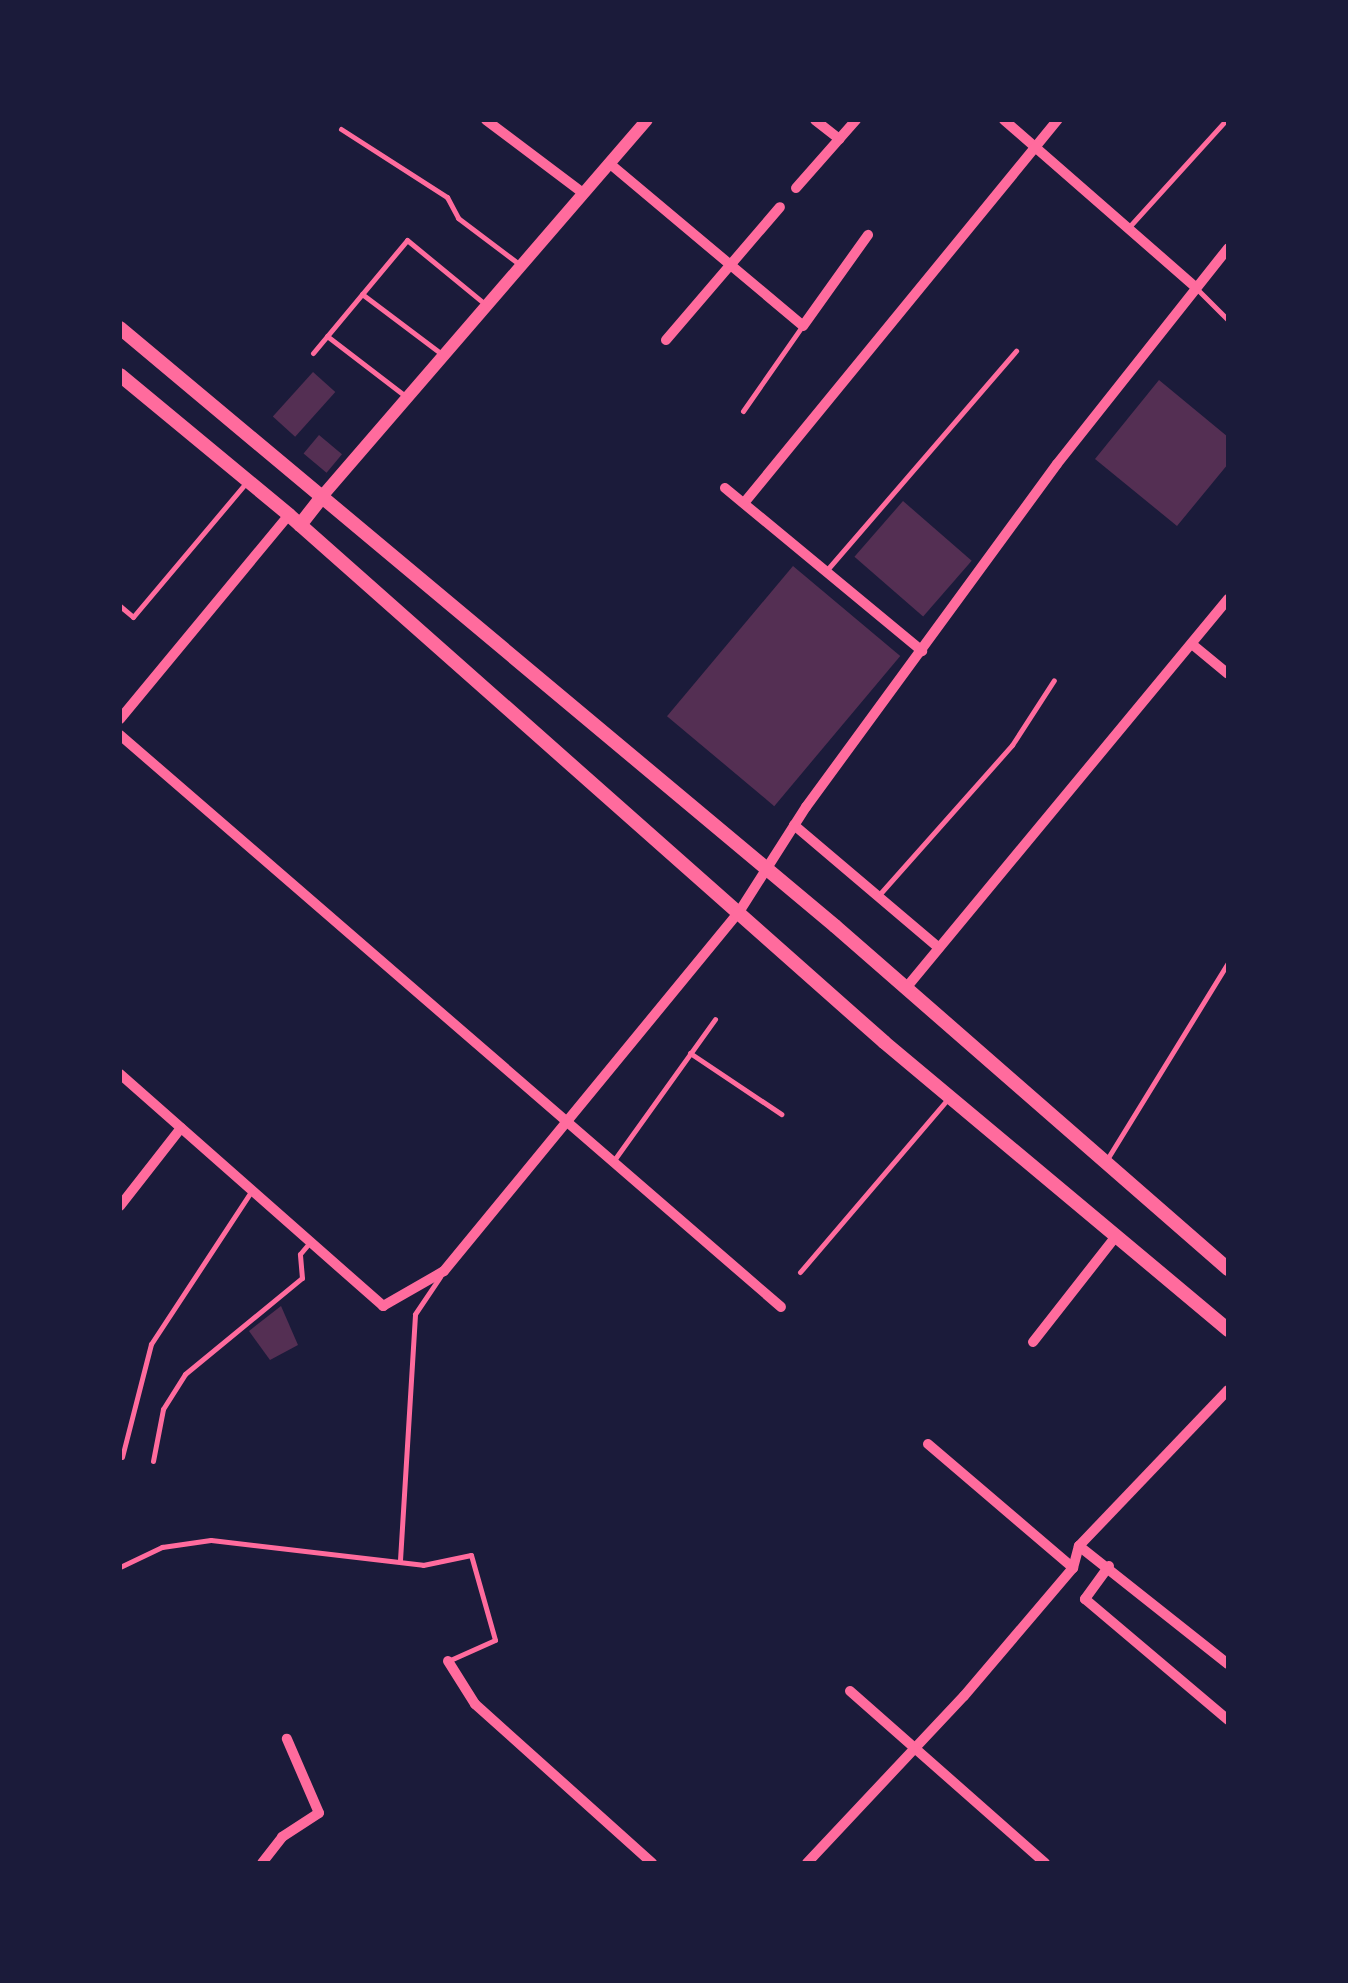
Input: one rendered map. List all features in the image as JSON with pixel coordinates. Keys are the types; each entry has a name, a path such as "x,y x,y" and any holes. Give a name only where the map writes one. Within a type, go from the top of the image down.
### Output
{"main road":[{"path":"120,328 324,494 762,871 906,988 1105,1163 1225,1261"},
{"path":"120,375 294,520 950,1096 1228,1330"},
{"path":"294,520 324,494"}],"street":[{"path":"486,120 583,193"},
{"path":"324,494 647,120"},
{"path":"815,120 839,139"},
{"path":"796,188 856,120"},
{"path":"1004,120 1194,286"},
{"path":"744,503 1057,120"},
{"path":"609,163 803,326 868,235"},
{"path":"666,340 780,207"},
{"path":"120,1074 382,1306 444,1271 739,912 794,825 922,651 1194,286 1228,248"},
{"path":"725,488 922,651"},
{"path":"120,718 294,520"},
{"path":"906,988 1228,599"},
{"path":"1193,645 1228,674"},
{"path":"120,735 611,1166 781,1308"},
{"path":"794,825 938,948"},
{"path":"120,1206 181,1128"},
{"path":"1033,1342 1116,1236"},
{"path":"806,1863 915,1748 1072,1568 1079,1546 1228,1390"},
{"path":"928,1444 1072,1568"},
{"path":"1079,1546 1228,1664"},
{"path":"1109,1566 1086,1599 1228,1720"},
{"path":"448,1662 475,1704 652,1863"},
{"path":"850,1691 1046,1863"},
{"path":"262,1863 282,1837 319,1814 286,1739"}],"lane":[{"path":"1129,228 1226,120"},
{"path":"340,129 447,197 458,218 521,266"},
{"path":"313,353 406,240 487,306"},
{"path":"1194,286 1228,320"},
{"path":"362,294 444,356"},
{"path":"743,411 803,326"},
{"path":"326,336 408,398"},
{"path":"826,572 1016,351"},
{"path":"120,606 134,617 248,481"},
{"path":"878,896 1012,745 1054,680"},
{"path":"1105,1163 1228,963"},
{"path":"611,1166 715,1019"},
{"path":"690,1053 781,1114"},
{"path":"800,1272 950,1096"},
{"path":"122,1457 152,1344 252,1190"},
{"path":"153,1462 163,1409 185,1374 302,1278 300,1254 310,1242"},
{"path":"400,1560 415,1314 444,1271"},
{"path":"120,1567 162,1546 211,1540 423,1565 471,1555 495,1640 448,1662"}],"building":[{"path":"313,372 335,392 295,437 273,417"},
{"path":"1159,380 1228,437 1228,464 1177,526 1095,459"},
{"path":"319,435 342,454 327,473 304,453"},
{"path":"903,501 972,561 923,617 854,557"},
{"path":"793,566 900,656 774,806 667,716"},
{"path":"281,1306 298,1345 270,1360 249,1331"}]}
